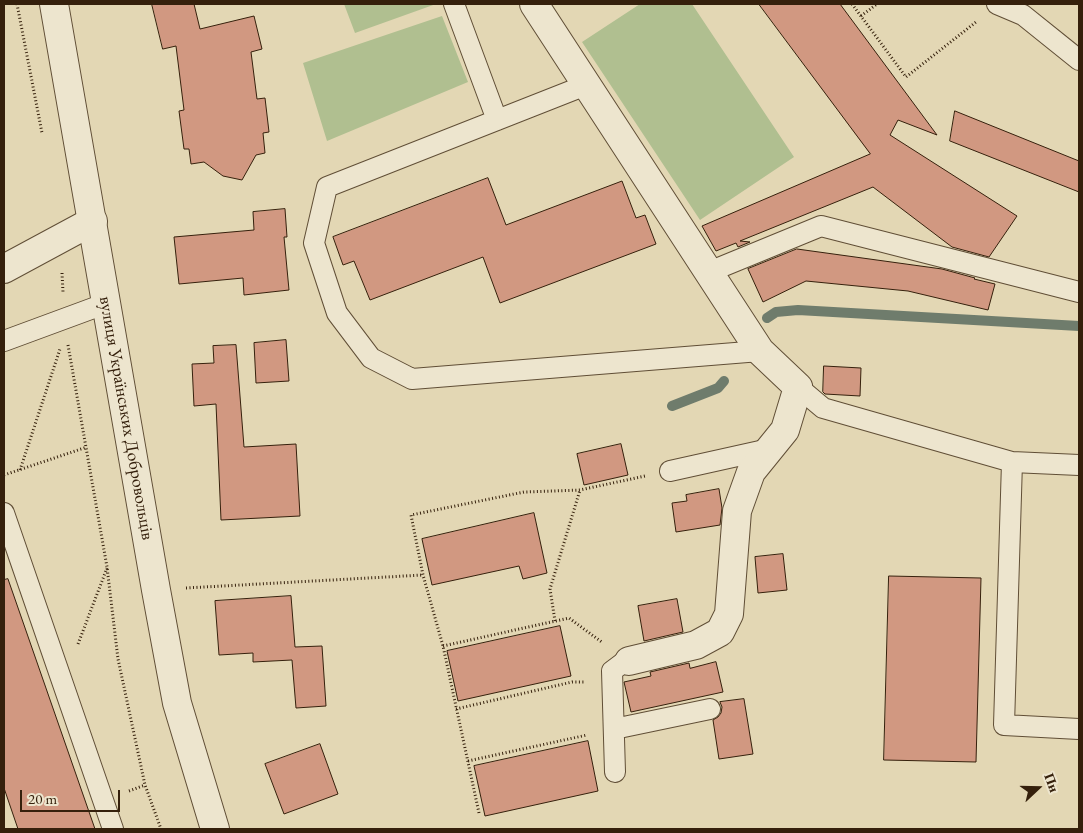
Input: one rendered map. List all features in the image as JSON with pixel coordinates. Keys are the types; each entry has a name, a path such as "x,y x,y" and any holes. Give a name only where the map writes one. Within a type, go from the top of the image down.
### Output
{"street":[{"name":"вулиця Українських Добровольців","path":"54,4 177,703 215,829"},
{"path":"534,4 760,351 798,387 785,430 751,472 737,511 729,614 720,632 696,645 621,671"},
{"path":"4,269 93,221"}],"lane":[{"path":"454,4 497,120"},
{"path":"998,4 1023,15 1079,60"},
{"path":"586,85 327,186 314,243 337,313 371,358 412,379 760,351"},
{"path":"709,272 822,226 1079,292"},
{"path":"4,341 65,325 106,303"},
{"path":"798,387 822,408 1012,462 1079,465"},
{"path":"670,470 769,449"},
{"path":"1012,462 1004,725 1079,728"},
{"path":"4,513 113,829"},
{"path":"615,772 614,729 621,671"},
{"path":"614,729 710,709"}],"path":[{"path":"17,4 44,140"},
{"path":"852,4 906,77 998,4"},
{"path":"861,16 877,4"},
{"path":"60,239 65,325 107,567 118,659 145,785 161,829"},
{"path":"20,470 65,325"},
{"path":"4,475 87,447"},
{"path":"479,813 443,646 423,575 411,516 524,492 580,490 670,470"},
{"path":"555,621 550,589 580,490"},
{"path":"63,684 107,567"},
{"path":"156,590 423,575"},
{"path":"443,646 569,618 621,671"},
{"path":"456,709 621,671"},
{"path":"468,761 614,729"}],"green space":[{"path":"344,4 436,4 355,33"},
{"path":"640,4 692,4 794,157 700,220 582,42"},
{"path":"442,16 468,82 327,141 303,63"}],"building":[{"path":"152,4 194,4 200,29 254,16 262,49 251,52 257,99 265,98 269,132 263,133 265,153 256,155 242,180 223,176 204,162 191,164 189,149 184,149 179,111 184,110 176,46 163,49"},
{"path":"759,4 840,4 937,135 898,120 890,135 1017,216 989,257 952,247 873,187 740,241 750,242 738,247 736,243 716,251 702,226 870,154"},
{"path":"955,111 1079,161 1079,192 950,141"},
{"path":"488,178 506,225 622,181 636,218 645,215 656,244 500,303 483,257 370,300 354,261 343,265 333,237"},
{"path":"285,209 287,237 284,237 289,290 244,295 243,278 179,284 174,237 254,230 253,212"},
{"path":"797,249 942,269 995,284 988,310 908,291 806,281 763,302 748,269"},
{"path":"286,340 289,381 256,383 254,343"},
{"path":"236,345 244,447 296,444 300,516 221,520 216,404 194,406 192,364 214,363 213,346"},
{"path":"824,366 861,368 860,396 825,394 823,392"},
{"path":"621,444 628,475 584,485 577,454"},
{"path":"719,489 722,508 720,525 676,532 672,503 687,501 686,495"},
{"path":"534,513 547,573 523,579 519,566 432,585 422,539"},
{"path":"783,554 787,590 758,593 755,557"},
{"path":"889,576 981,578 976,762 884,760"},
{"path":"8,579 95,829 18,829 4,788 4,580"},
{"path":"291,596 295,647 322,646 326,706 296,708 292,660 253,662 253,653 219,655 215,601"},
{"path":"677,599 683,632 644,641 638,606"},
{"path":"560,626 571,676 458,701 447,651"},
{"path":"716,662 723,692 631,712 624,682 651,676 650,672 689,663 690,668"},
{"path":"744,699 753,754 719,759 713,720 721,713 722,707 720,702"},
{"path":"588,741 598,791 485,816 474,766"},
{"path":"320,744 338,794 284,814 265,764"}],"waterway":[{"path":"767,318 776,312 798,310 1079,326"},
{"path":"672,406 718,388 724,381"}]}
